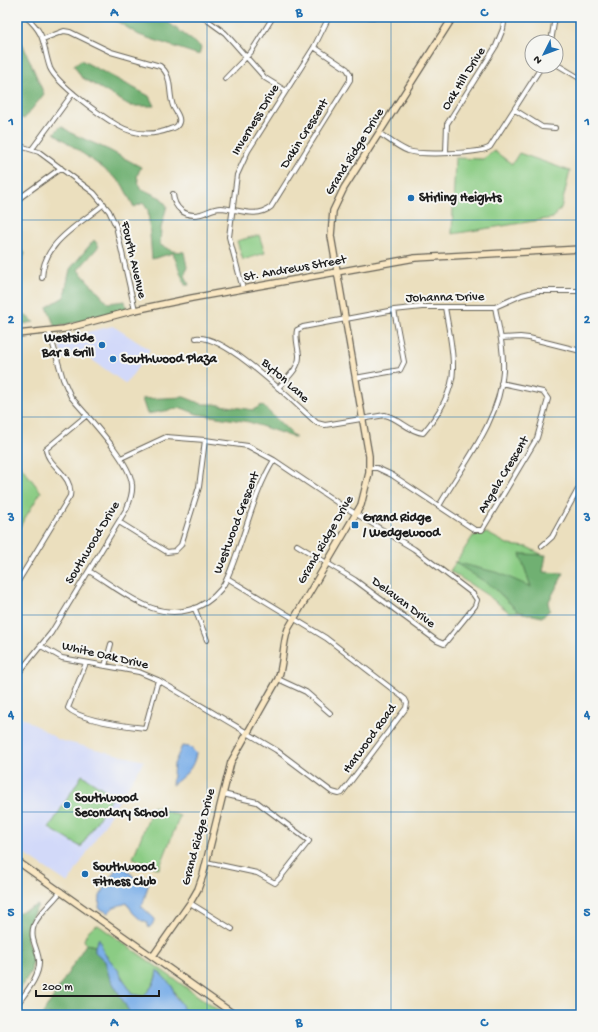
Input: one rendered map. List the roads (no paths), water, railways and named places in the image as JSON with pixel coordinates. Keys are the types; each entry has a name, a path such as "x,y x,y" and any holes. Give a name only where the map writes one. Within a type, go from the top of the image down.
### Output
{"street":[{"path":"26,17 37,27 43,39 50,68 55,77 73,93 117,125 129,131 155,134 176,127 179,124 180,119 170,97 168,76 166,70 160,66 122,56 70,32 64,31 43,39"},
{"path":"224,80 246,58 273,17"},
{"name":"Inverness Drive","path":"243,289 229,237 231,210 237,175 243,160 314,47 329,17"},
{"path":"370,17 379,17"},
{"name":"Grand Ridge Drive","path":"153,956 190,903 201,882 232,758 278,679 282,663 284,641 294,618 363,501 369,468 330,228 333,211 342,193 379,133 453,17"},
{"name":"Oak Hill Drive","path":"446,152 447,124 496,46 503,29 505,17"},
{"path":"552,34 555,17"},
{"path":"206,18 225,33 265,78 286,91"},
{"name":"Dakin Crescent","path":"231,210 254,213 262,212 271,206 348,84 350,74 347,69 314,47"},
{"path":"564,69 581,79"},
{"path":"379,133 408,151 446,152 486,150 490,147 515,110 537,74"},
{"path":"32,149 73,93"},
{"path":"515,110 542,127 555,128"},
{"name":"Fourth Avenue","path":"17,144 39,152 94,193 104,204 116,226 135,310"},
{"path":"17,203 21,197 61,168"},
{"path":"173,194 177,207 187,214 199,215 218,208 231,210"},
{"path":"42,278 45,259 50,248 104,204"},
{"name":"St. Andrews Street","path":"17,334 49,331 84,325 135,310 415,258 581,249"},
{"path":"495,307 522,295 537,291 581,291"},
{"name":"Johanna Drive","path":"278,388 298,363 300,356 296,335 297,330 303,327 394,310 445,307 495,307 501,338 503,370 501,382 490,420 439,506"},
{"name":"Byton Lane","path":"196,338 207,338 251,364 321,425 384,415 394,417 418,433 423,433 445,400 451,384 453,366 445,307"},
{"path":"355,378 400,370 403,367 404,362 394,310"},
{"name":"Southwood Drive","path":"17,675 41,646 119,522 130,501 132,484 130,474 121,458 66,388 49,331"},
{"path":"501,338 524,337 581,351"},
{"name":"Angela Crescent","path":"369,468 377,468 392,475 475,530 482,530 537,438 548,399 546,394 501,382"},
{"path":"17,584 70,496 71,490 68,482 47,455 46,449 87,416"},
{"path":"121,458 166,437 205,440 248,446 274,460 356,514"},
{"path":"119,522 167,552 175,551 181,545 199,487 205,440"},
{"name":"Westwood Crescent","path":"89,571 151,607 176,612 196,609 214,596 227,578 264,477 274,460"},
{"path":"542,546 552,537 581,484"},
{"name":"Delavan Drive","path":"297,545 355,580 437,641 444,644 474,606 477,600 473,594 414,550 356,514"},
{"name":"Harwood Road","path":"227,578 326,638 405,699 407,704 406,708 345,790 339,794 332,792 276,750 246,734"},
{"path":"196,609 207,640"},
{"path":"105,666 111,644"},
{"name":"White Oak Drive","path":"41,646 62,658 139,672 158,680 246,734"},
{"path":"86,663 68,708 71,711 94,719 145,728 158,680"},
{"path":"278,679 306,692 330,712"},
{"path":"206,862 257,873 275,883 309,841 257,802 223,794"},
{"path":"17,861 235,1015"},
{"path":"17,1005 35,977 38,968 39,959 33,938 34,925 61,891"},
{"path":"190,903 232,929"}],"water":[{"path":"182,746 190,747 196,753 195,759 188,772 172,785 174,764"},
{"path":"120,862 135,878 149,882 143,904 141,906 155,919 149,928 146,921 142,921 133,913 127,903 114,907 108,913 99,908 100,896"},
{"path":"99,938 104,953 118,970 132,994 143,996 155,981 157,970 172,986 175,996 182,1005 185,1015 131,1015 109,976 105,961 95,952 95,946"}],"place":[{"name":"Stirling Heights","path":"411,198"},
{"name":"Westside Bar & Grill","path":"102,345"},
{"name":"Southwood Plaza","path":"113,359"},
{"name":"Grand Ridge / Wedgewood","path":"355,525"},
{"name":"Southwood Secondary School","path":"67,805"},
{"name":"Southwood Fitness Club","path":"85,874"}]}
